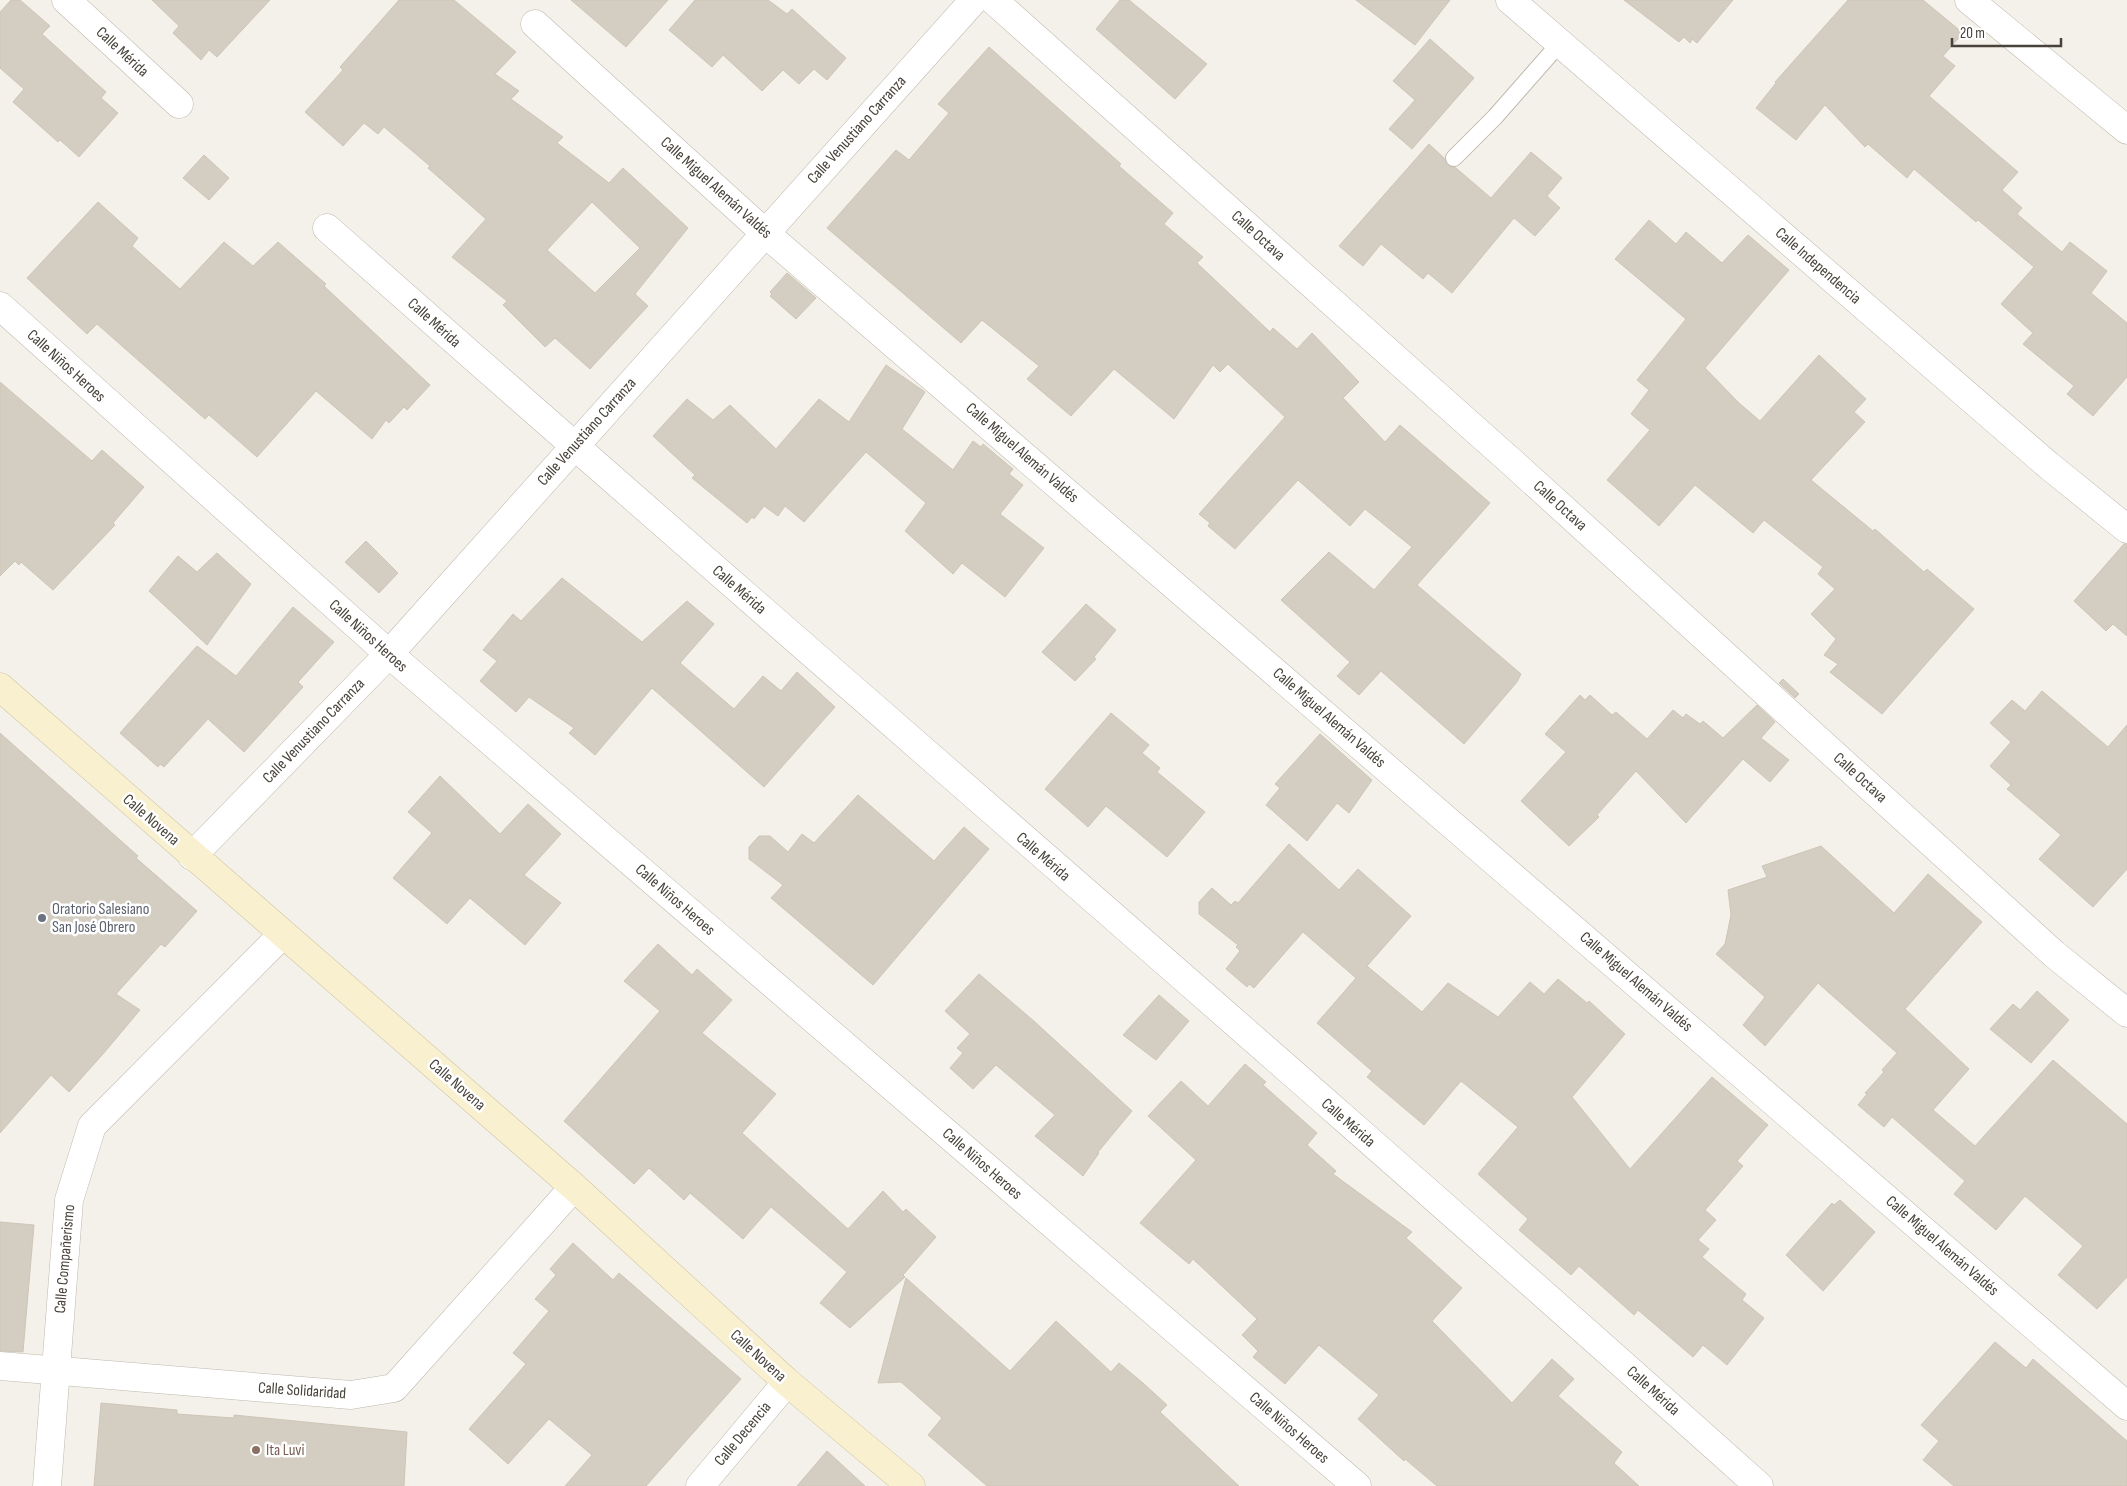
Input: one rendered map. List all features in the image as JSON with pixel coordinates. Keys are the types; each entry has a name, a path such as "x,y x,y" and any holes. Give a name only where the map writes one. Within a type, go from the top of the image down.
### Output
{"street":[{"name":"Calle Mérida","path":"66,0 179,104"},
{"name":"Calle Venustiano Carranza","path":"192,856 389,654 974,0"},
{"name":"Calle Octava","path":"993,0 1515,465 2054,954 2127,1013"},
{"name":"Calle Independencia","path":"1510,0 2041,458 2127,529"},
{"path":"1969,0 2127,130"},
{"name":"Calle Miguel Alemán Valdés","path":"535,24 765,233 2127,1406"},
{"name":"Calle Mérida","path":"327,228 1580,1326 1759,1486"},
{"name":"Calle Niños Heroes","path":"0,306 389,654 1357,1486"},
{"name":"Calle Novena","path":"0,687 574,1187 787,1382 911,1486"},
{"name":"Calle Compañerismo","path":"46,1486 69,1200 92,1126 283,934"},
{"name":"Calle Solidaridad","path":"0,1366 351,1396 394,1388 574,1187"},
{"name":"Calle Decencia","path":"700,1486 787,1382"}],"lane":[{"path":"1454,158 1495,117 1560,43"}],"building":[{"path":"11,0 20,0 50,26 42,34 106,92 101,98 118,113 79,157 60,140 58,142 13,102 24,89 0,68 0,12"},
{"path":"152,0 270,0 217,57 209,50 201,60 173,33 179,26"},
{"path":"399,0 454,0 516,52 495,74 519,91 511,99 563,137 557,143 609,183 623,168 688,228 635,294 648,306 590,369 555,338 545,347 503,305 507,301 452,257 486,219 428,168 430,166 384,127 378,134 364,123 343,146 305,112 343,70 340,67","holes":["592,202 640,248 595,293 547,250"]},
{"path":"571,0 668,0 626,47"},
{"path":"695,0 768,0 787,14 792,9 846,58 827,80 814,69 799,84 783,70 762,91 723,55 712,67 669,30"},
{"path":"1120,0 1129,0 1207,64 1175,99 1096,29"},
{"path":"1356,0 1450,0 1415,45"},
{"path":"1624,0 1733,0 1697,43 1692,39 1690,43 1684,37 1679,42"},
{"path":"1848,0 1923,0 1963,33 1943,56 1955,66 1929,96 2018,172 2002,190 2022,208 2017,214 2062,252 2070,242 2107,271 2091,293 2127,323 2127,377 2093,416 2067,394 2074,386 2023,344 2033,333 2001,304 2034,267 1978,220 1976,222 1914,169 1907,178 1868,144 1865,147 1825,105 1796,140 1756,108 1775,82"},
{"path":"1430,39 1474,78 1412,149 1389,129 1415,100 1393,81"},
{"path":"989,47 1121,164 1119,166 1173,213 1164,224 1203,257 1197,263 1270,332 1273,328 1297,349 1312,333 1359,382 1343,398 1385,442 1400,425 1490,503 1417,585 1521,674 1517,682 1464,744 1381,671 1359,695 1337,676 1350,662 1281,600 1329,552 1374,590 1412,547 1365,509 1350,526 1298,480 1235,549 1208,526 1210,523 1199,514 1285,417 1228,364 1220,372 1213,365 1174,419 1114,369 1071,416 1027,379 1039,366 982,320 961,343 827,228 896,150 909,160 949,113 938,104"},
{"path":"1429,144 1444,158 1447,165 1456,168 1491,198 1531,152 1562,178 1547,196 1560,208 1535,236 1514,218 1452,293 1428,273 1423,279 1381,244 1363,266 1339,246"},
{"path":"204,155 229,178 209,200 183,178"},
{"path":"98,202 138,238 132,246 180,289 224,242 253,266 278,242 326,284 324,286 430,385 407,410 404,407 389,423 386,420 372,439 316,391 257,457 209,415 205,419 97,324 87,334 27,278"},
{"path":"1649,220 1676,244 1686,232 1722,263 1748,235 1789,270 1705,368 1739,403 1760,421 1819,355 1866,399 1854,412 1865,422 1811,480 1873,531 1875,529 1924,572 1927,569 1974,609 1882,714 1830,672 1838,664 1824,655 1836,639 1811,614 1835,589 1818,574 1823,567 1764,520 1753,533 1695,485 1659,526 1607,480 1650,430 1631,414 1649,390 1637,380 1686,319 1615,259"},
{"path":"787,273 816,298 796,319 770,296 772,294 770,292"},
{"path":"886,365 925,392 902,429 953,470 973,441 981,447 983,444 1013,469 1009,474 1023,485 1000,514 1044,548 1005,597 962,563 953,574 905,531 926,503 866,452 804,522 785,506 778,516 764,506 754,519 752,517 747,523 692,478 695,475 653,436 687,399 713,420 730,405 776,449 819,399 849,422"},
{"path":"0,382 92,461 102,450 144,487 113,523 115,525 53,590 21,562 19,565 15,561 0,576"},
{"path":"366,541 398,573 379,593 345,562"},
{"path":"2124,544 2127,544 2127,636 2113,624 2106,631 2074,601"},
{"path":"217,553 251,584 207,645 149,591 178,556 197,572"},
{"path":"562,578 642,642 687,601 714,624 680,663 734,709 763,676 781,691 797,672 835,707 764,787 652,688 595,755 569,733 574,728 529,697 516,712 480,681 497,661 483,650 513,614 521,621"},
{"path":"1086,604 1116,630 1094,657 1096,659 1075,681 1042,652"},
{"path":"293,607 334,642 298,682 303,687 244,752 208,719 164,767 160,764 158,767 120,733 197,646 236,676"},
{"path":"1783,679 1799,694 1795,698 1779,683"},
{"path":"2042,691 2108,747 2127,725 2127,869 2093,907 2039,859 2061,835 2007,789 2011,785 1990,766 2011,742 1990,723 2012,700 2025,711"},
{"path":"1580,695 1585,700 1590,695 1612,715 1616,712 1647,739 1673,710 1683,718 1686,714 1700,724 1703,721 1723,738 1757,705 1775,722 1761,738 1789,760 1770,782 1743,759 1686,823 1636,771 1597,815 1599,817 1569,846 1521,801 1566,752 1545,734"},
{"path":"1111,713 1149,745 1142,753 1160,768 1157,772 1205,812 1167,857 1106,806 1088,827 1045,789"},
{"path":"0,733 138,856 136,858 197,911 165,947 161,944 116,994 140,1010 103,1054 69,1092 51,1075 0,1133"},
{"path":"1320,734 1372,780 1349,813 1337,803 1307,841 1266,805 1280,788 1275,784"},
{"path":"440,776 500,834 528,804 561,834 524,875 561,903 525,945 470,898 447,924 393,878 432,833 408,812"},
{"path":"858,795 934,861 964,827 989,849 873,985 771,898 783,885 749,859 749,847 759,836 770,836 788,852 802,834 814,843"},
{"path":"1289,844 1339,890 1358,869 1411,916 1367,966 1422,1012 1448,983 1498,1017 1530,982 1544,994 1558,979 1587,1003 1589,1001 1625,1034 1572,1097 1630,1169 1712,1077 1768,1125 1737,1161 1743,1166 1705,1210 1716,1220 1698,1240 1709,1249 1702,1257 1746,1294 1742,1300 1764,1318 1727,1365 1703,1345 1693,1357 1638,1310 1634,1315 1579,1266 1571,1275 1519,1230 1528,1219 1478,1174 1518,1127 1461,1081 1424,1125 1367,1077 1372,1071 1317,1023 1356,978 1303,932 1254,988 1249,984 1247,987 1226,969 1240,951 1236,947 1238,945 1199,914 1199,902 1212,888 1231,905 1235,901 1238,903"},
{"path":"1821,846 1894,913 1928,874 1982,922 1905,1009 1969,1069 1933,1110 1975,1146 2053,1060 2127,1124 2127,1277 2097,1309 2058,1275 2083,1246 2025,1196 1996,1230 1954,1194 1965,1181 1892,1117 1884,1127 1858,1105 1867,1094 1865,1093 1884,1072 1882,1070 1897,1053 1818,983 1765,1046 1743,1025 1765,997 1716,954 1725,944 1731,915 1728,890 1767,877 1762,866"},
{"path":"658,944 692,975 697,969 732,1000 702,1033 776,1094 742,1133 848,1229 883,1191 903,1212 906,1209 936,1237 903,1275 905,1277 850,1328 820,1303 847,1272 771,1207 743,1239 690,1193 684,1200 649,1168 634,1184 564,1121 660,1011 624,981"},
{"path":"979,974 1035,1022 1132,1111 1098,1152 1083,1176 1035,1136 1055,1115 996,1065 973,1089 950,1068 963,1053 957,1048 970,1034 945,1011"},
{"path":"2037,991 2069,1020 2031,1063 1990,1029 2013,1004 2020,1010"},
{"path":"1159,995 1189,1021 1156,1060 1123,1035"},
{"path":"1245,1064 1266,1082 1263,1085 1317,1133 1307,1145 1336,1171 1333,1174 1412,1232 1406,1238 1462,1288 1432,1321 1512,1403 1552,1359 1574,1379 1558,1396 1622,1452 1614,1463 1639,1486 1437,1486 1405,1459 1404,1461 1358,1419 1379,1395 1319,1345 1285,1384 1253,1357 1258,1351 1242,1335 1257,1319 1193,1259 1189,1264 1140,1223 1196,1160 1148,1116 1181,1081 1208,1106"},
{"path":"1840,1200 1875,1232 1823,1291 1786,1255 1832,1203 1834,1205"},
{"path":"0,1222 34,1225 23,1352 0,1351"},
{"path":"573,1243 613,1280 619,1273 741,1379 646,1486 565,1486 592,1455 549,1419 508,1464 469,1429 526,1364 513,1353 549,1311 535,1299 556,1275 550,1269"},
{"path":"906,1278 1010,1371 1056,1321 1111,1372 1119,1363 1143,1383 1167,1405 1160,1412 1239,1486 987,1486 928,1435 942,1418 901,1382 878,1383"},
{"path":"1995,1342 2026,1368 2033,1359 2127,1441 2127,1486 1954,1486 1923,1460 1939,1441 1921,1425"},
{"path":"101,1403 177,1410 177,1414 234,1418 234,1415 407,1432 404,1486 94,1486"},
{"path":"827,1451 865,1486 797,1486"}],"place":[{"name":"Oratorio Salesiano San José Obrero","path":"42,918"},
{"name":"Ita Luvi","path":"256,1450"}]}
